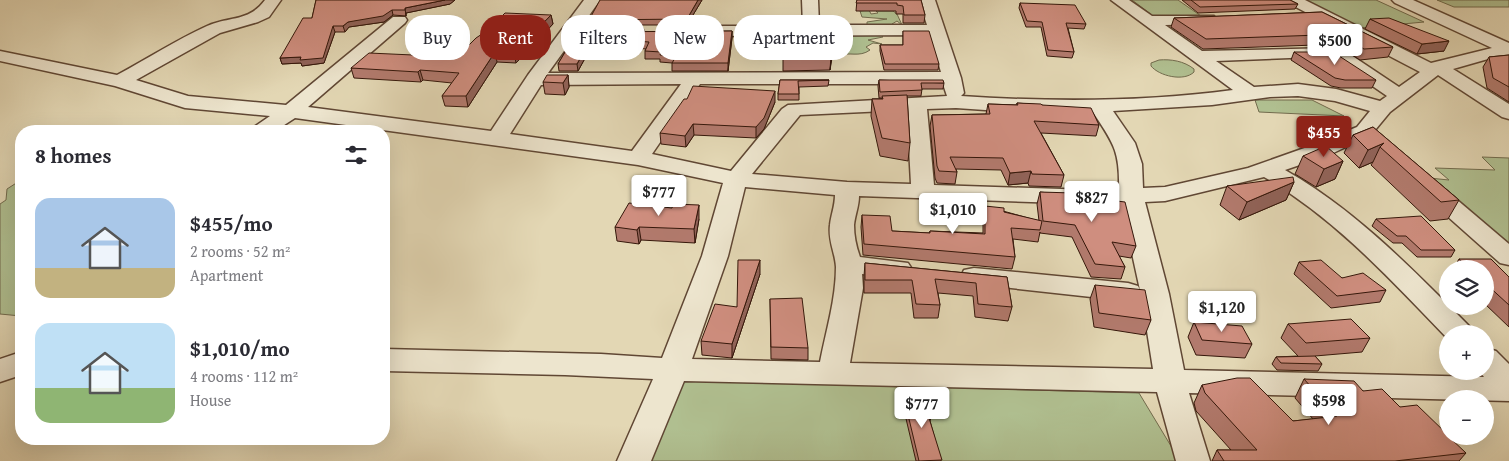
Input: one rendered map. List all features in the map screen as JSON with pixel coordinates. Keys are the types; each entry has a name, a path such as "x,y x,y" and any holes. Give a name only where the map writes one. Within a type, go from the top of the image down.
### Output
{"street":[{"path":"120,81 200,35 263,14 273,0"},
{"path":"581,15 592,0"},
{"path":"810,0 810,15"},
{"path":"927,0 935,30 952,78 956,102"},
{"path":"1120,0 1251,94"},
{"path":"1400,0 1509,50"},
{"path":"1293,8 1323,15 1434,69 1509,113"},
{"path":"1148,21 1226,18"},
{"path":"270,125 291,111 399,20"},
{"path":"853,31 935,30"},
{"path":"497,138 561,43"},
{"path":"0,56 120,81 185,102 225,107 291,111 497,138 638,158 736,179 847,189 1092,197 1165,194 1266,168 1321,150 1371,137 1391,102 1434,69 1487,54 1509,50"},
{"path":"1198,56 1334,53 1342,57 1391,102"},
{"path":"850,78 852,106"},
{"path":"535,79 952,78"},
{"path":"638,158 694,79"},
{"path":"634,461 673,370 715,256 736,179 789,113 795,110 956,102 1030,106 1099,106 1234,98 1251,94 1298,90 1391,102"},
{"path":"917,103 923,191"},
{"path":"1099,106 1124,143 1131,164 1131,195 1155,294 1170,381 1193,461"},
{"path":"1266,168 1312,196 1380,256 1451,325"},
{"path":"1414,175 1506,252"},
{"path":"833,373 849,288 849,264 842,241 842,223 847,189"},
{"path":"849,264 1155,294"},
{"path":"390,360 480,364 556,363 673,370 1170,381 1501,385"},
{"path":"0,371 15,365"}],"green space":[{"path":"1132,0 1178,0 1201,16 1156,18"},
{"path":"1305,0 1376,0 1424,22 1360,28"},
{"path":"1437,0 1509,0 1509,7 1454,7"},
{"path":"869,10 871,14 878,13 876,11 893,11 897,14 902,25 897,21 892,24 898,27 867,25 867,22 887,19 862,17 860,11"},
{"path":"876,30 883,37 868,40 882,44 873,43 866,47 870,50 853,54 853,32"},
{"path":"1159,60 1182,62 1194,69 1194,72 1184,77 1165,75 1151,66 1151,63"},
{"path":"1255,100 1312,100 1344,116 1259,112"},
{"path":"1482,157 1509,158 1509,243 1503,242 1429,178 1449,180 1435,168 1495,170"},
{"path":"15,184 15,315 0,314 0,204 6,200 7,189"},
{"path":"671,380 1139,393 1180,461 642,461"}],"building":[{"path":"316,0 445,0 405,8 405,10 392,10 383,16 348,22 343,26 333,26 323,58 300,60 301,57 280,58 303,18 312,18"},
{"path":"600,0 698,0 689,15 655,15 655,19 645,19 645,15 592,15"},
{"path":"857,0 921,0 925,15 904,15 903,6 897,5 897,3 856,3"},
{"path":"1191,0 1290,0 1298,4 1200,7"},
{"path":"1020,3 1075,5 1086,24 1066,23 1074,52 1048,50 1042,22 1027,21"},
{"path":"1322,12 1393,47 1364,49 1344,37 1320,35 1206,39 1174,18"},
{"path":"505,13 551,15 503,15"},
{"path":"1389,18 1449,41 1422,44 1370,19"},
{"path":"655,31 655,52 645,51 649,42 645,42 645,32"},
{"path":"724,31 732,31 728,63 672,63 674,60 724,60"},
{"path":"903,31 929,31 939,64 885,64 880,45 903,45"},
{"path":"480,35 480,60 490,60 466,96 442,96 459,73 351,68 369,53 405,55 405,60 470,60 470,44"},
{"path":"1294,52 1333,52 1376,80 1345,80 1335,78"},
{"path":"1509,55 1509,87 1493,78 1489,57"},
{"path":"561,59 579,60 577,64 558,64"},
{"path":"547,75 568,75 563,83 543,82"},
{"path":"780,80 829,80 798,81 799,94 778,94"},
{"path":"879,80 943,80 944,83 921,83 922,90 880,92"},
{"path":"693,86 775,91 764,118 756,127 693,124 685,136 660,133 684,99 687,99"},
{"path":"907,95 910,143 882,138 872,99 883,99 882,96"},
{"path":"1017,103 1091,108 1099,125 1034,121 1064,175 1032,174 1031,171 1010,173 1003,158 950,157 957,172 939,171 932,115 990,114 988,104 1018,105"},
{"path":"1373,127 1459,200 1441,202 1380,147 1384,143 1368,150 1353,135"},
{"path":"1326,146 1343,161 1324,169 1303,156"},
{"path":"1293,177 1294,182 1247,202 1227,186"},
{"path":"1040,192 1073,193 1075,196 1125,202 1136,246 1112,242 1125,267 1095,264 1075,225 1043,221"},
{"path":"629,203 672,208 673,204 699,205 694,229 639,227 637,230 615,227"},
{"path":"985,206 1004,208 1004,212 1042,221 1040,230 1011,228 1015,257 864,244 862,215 890,216 892,231 985,234"},
{"path":"1421,216 1455,250 1421,250 1406,236 1397,236 1376,219"},
{"path":"1459,259 1492,260 1460,260"},
{"path":"738,260 760,260 732,344 701,341 715,304 737,307"},
{"path":"1321,260 1342,278 1363,273 1386,290 1337,296 1299,262"},
{"path":"1494,262 1509,277 1509,305 1494,291"},
{"path":"865,263 1007,277 1012,307 978,304 976,283 935,279 940,305 916,304 912,280 865,280"},
{"path":"1095,285 1145,290 1151,320 1099,313"},
{"path":"802,298 808,348 771,347 770,299"},
{"path":"1351,319 1370,338 1306,343 1288,324"},
{"path":"1194,322 1242,326 1252,344 1202,340"},
{"path":"1315,356 1322,364 1281,363 1276,357"},
{"path":"1237,378 1250,378 1293,421 1337,416 1304,379 1354,381 1363,391 1382,389 1400,407 1417,405 1439,426 1439,445 1458,445 1466,453 1395,461 1224,461 1217,450 1257,450 1205,393 1202,385"},
{"path":"904,398 926,398 931,418 929,418 942,460 919,461"}]}
